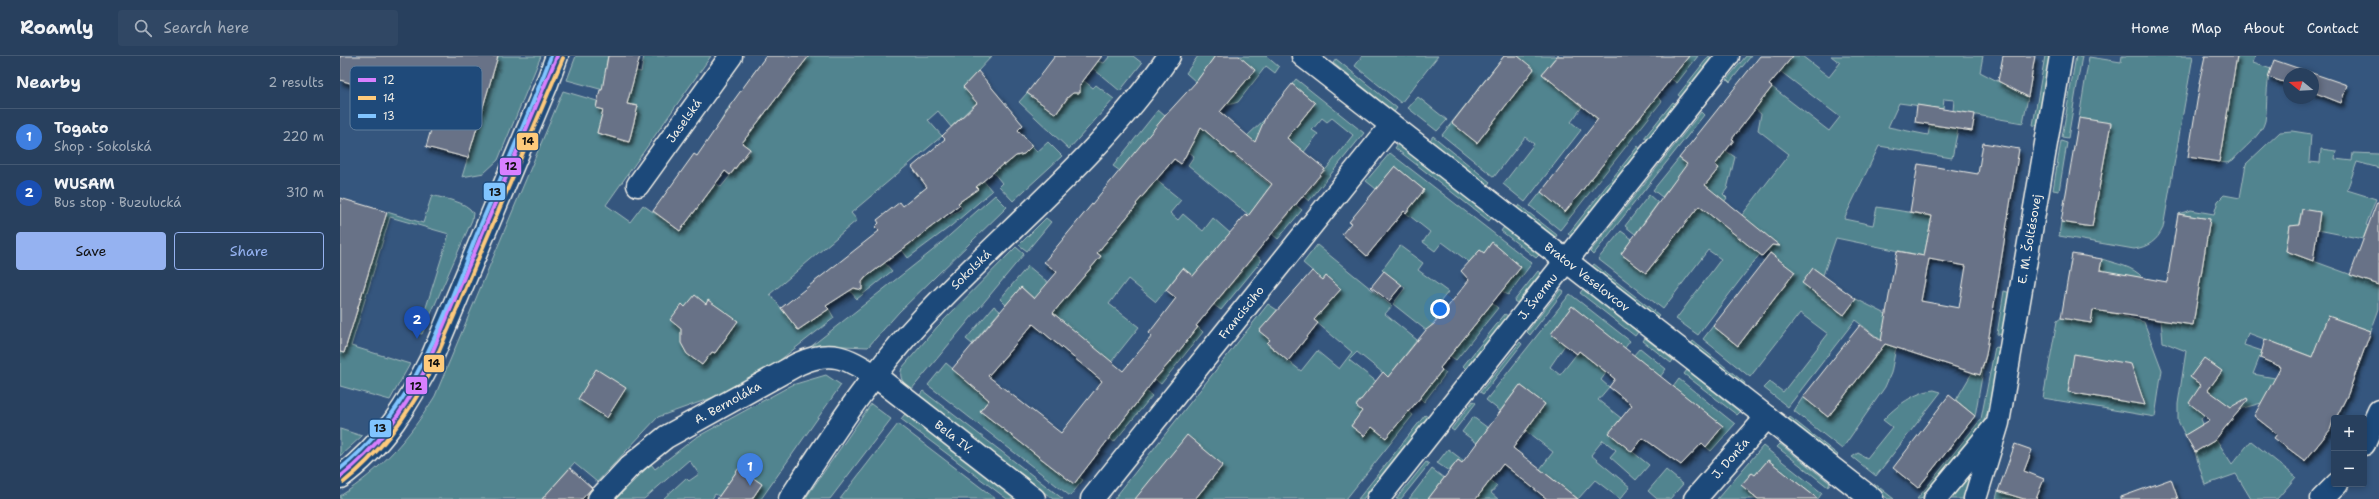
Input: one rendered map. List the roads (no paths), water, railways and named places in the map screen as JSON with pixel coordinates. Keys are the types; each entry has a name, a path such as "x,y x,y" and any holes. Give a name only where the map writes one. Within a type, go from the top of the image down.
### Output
{"street":[{"path":"340,477 363,458 378,442 414,393 433,355 546,86 557,56"},
{"name":"Jaselská","path":"638,185 731,56"},
{"name":"Sokolská","path":"790,499 874,376 923,317 1083,162 1116,125 1169,56"},
{"name":"Bratov Veselovcov","path":"1303,56 1872,499"},
{"name":"J. Švermu","path":"1378,499 1728,56"},
{"name":"E. M. Šoltésovej","path":"1975,499 1998,422 2061,56"},
{"name":"Francisciho","path":"1092,499 1391,126"},
{"name":"A. Bernoláka","path":"599,499 630,466 666,437 809,359 820,356 844,358 874,376"},
{"name":"Bela IV.","path":"874,376 1034,499"},
{"path":"2367,437 2379,411"},
{"name":"J. Donča","path":"1695,499 1766,417"},
{"name":"E. M. Šoltésovej","path":"1935,499 1998,422"},
{"path":"2322,499 2334,487"}],"place":[{"name":"WUSAM","path":"417,339"},
{"name":"Togato","path":"750,486"}]}
